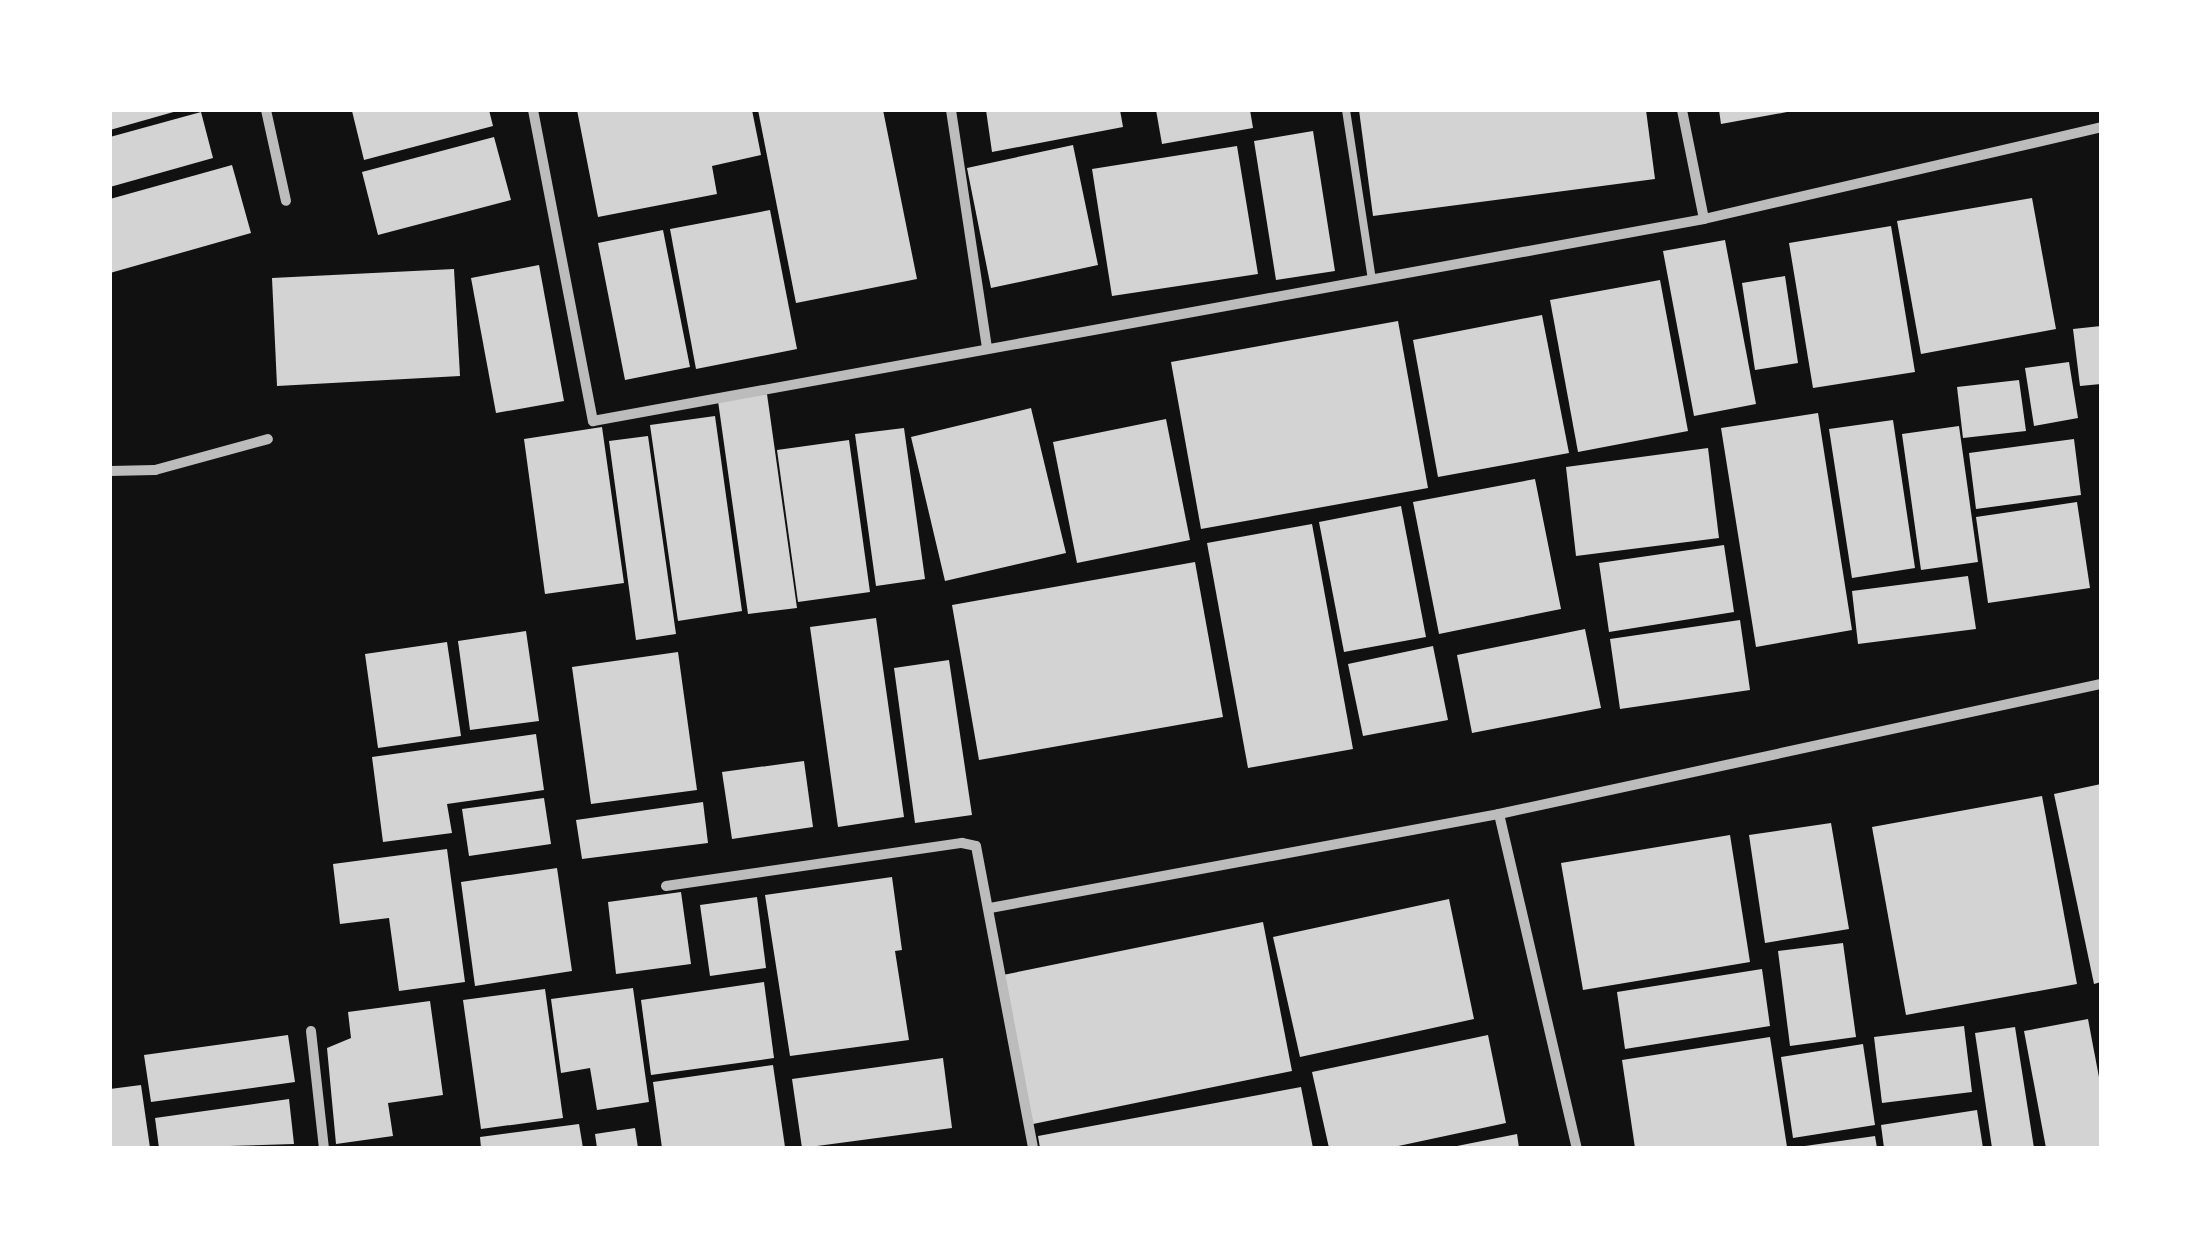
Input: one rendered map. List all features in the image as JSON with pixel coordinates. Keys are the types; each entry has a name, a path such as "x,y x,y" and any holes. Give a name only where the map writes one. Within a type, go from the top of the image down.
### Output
{"street":[{"path":"266,110 286,201"},
{"path":"533,110 593,422 1704,219 2101,127"},
{"path":"951,110 987,347"},
{"path":"1682,110 1704,219"},
{"path":"110,471 155,470 268,439"},
{"path":"990,908 1498,814 2101,684"},
{"path":"1498,814 1577,1148"},
{"path":"666,886 962,843 976,846 1033,1148"},
{"path":"311,1031 324,1148"}],"lane":[{"path":"1346,110 1372,279"}],"building":[{"path":"110,110 177,110 177,111 110,130"},
{"path":"489,110 493,126 364,160 352,111"},
{"path":"577,110 752,110 761,155 712,166 717,194 598,217"},
{"path":"758,110 883,110 917,279 796,303"},
{"path":"986,110 1120,110 1123,127 992,152"},
{"path":"1156,110 1250,110 1253,128 1162,144"},
{"path":"1359,110 1646,110 1655,179 1373,216"},
{"path":"1719,110 1787,110 1787,112 1721,124"},
{"path":"201,112 213,158 110,187 110,137"},
{"path":"1313,131 1335,271 1276,280 1254,141"},
{"path":"494,137 511,200 378,235 362,172"},
{"path":"1073,145 1098,265 991,288 967,168"},
{"path":"1237,146 1258,274 1112,296 1092,169"},
{"path":"232,165 251,233 110,273 110,199"},
{"path":"2032,198 2056,329 1921,354 1897,221"},
{"path":"770,210 797,349 696,369 670,229"},
{"path":"1891,226 1915,372 1813,388 1789,243"},
{"path":"663,230 690,367 625,380 598,243"},
{"path":"1725,240 1756,404 1694,416 1663,251"},
{"path":"539,265 564,401 496,413 471,278"},
{"path":"454,269 460,376 277,386 272,278"},
{"path":"1785,276 1798,363 1755,370 1742,283"},
{"path":"1660,280 1688,431 1578,452 1550,300"},
{"path":"1542,315 1569,453 1438,477 1413,340"},
{"path":"1398,321 1428,488 1201,529 1171,362"},
{"path":"2101,326 2101,384 2080,386 2073,329"},
{"path":"2069,362 2078,418 2034,426 2025,368"},
{"path":"2019,380 2026,431 1963,438 1957,387"},
{"path":"767,394 797,608 748,614 718,401"},
{"path":"1031,408 1066,553 945,581 911,437"},
{"path":"1818,413 1852,630 1756,647 1721,428"},
{"path":"715,416 742,611 678,621 650,425"},
{"path":"1166,419 1190,540 1077,563 1053,442"},
{"path":"1893,420 1915,568 1852,578 1829,429"},
{"path":"1959,426 1978,562 1921,570 1902,434"},
{"path":"602,427 624,583 545,594 524,439"},
{"path":"904,428 925,579 876,586 855,434"},
{"path":"648,436 676,634 636,640 609,441"},
{"path":"2074,439 2081,495 1976,509 1969,453"},
{"path":"849,440 870,592 798,602 777,450"},
{"path":"1708,448 1719,538 1576,556 1566,467"},
{"path":"1535,479 1561,609 1439,634 1413,502"},
{"path":"2077,502 2090,588 1988,603 1976,517"},
{"path":"1401,506 1426,637 1344,652 1319,522"},
{"path":"1312,524 1353,749 1248,768 1207,543"},
{"path":"1724,545 1734,612 1609,632 1599,563"},
{"path":"1195,562 1223,717 979,760 952,605"},
{"path":"1968,576 1976,629 1858,644 1852,591"},
{"path":"876,618 904,817 838,827 810,627"},
{"path":"1740,620 1750,690 1620,709 1610,639"},
{"path":"1585,629 1601,708 1472,733 1457,655"},
{"path":"526,631 539,721 470,730 458,641"},
{"path":"447,642 461,736 378,748 365,654"},
{"path":"1433,646 1448,720 1363,736 1348,664"},
{"path":"678,652 697,790 591,804 572,667"},
{"path":"949,660 972,815 915,823 894,668"},
{"path":"536,734 544,790 447,804 452,833 383,842 372,757"},
{"path":"804,761 813,827 732,839 722,772"},
{"path":"2101,784 2101,982 2094,984 2054,794"},
{"path":"2042,796 2077,984 1906,1015 1872,827"},
{"path":"544,798 551,844 469,856 462,809"},
{"path":"703,802 708,843 582,859 576,820"},
{"path":"1831,823 1849,929 1765,943 1749,835"},
{"path":"1730,835 1750,962 1583,990 1561,863"},
{"path":"447,849 465,982 399,991 389,918 340,924 333,864"},
{"path":"557,868 572,971 475,986 461,882"},
{"path":"892,877 902,950 895,951 909,1040 790,1056 765,895"},
{"path":"681,892 691,964 616,974 608,902"},
{"path":"757,897 766,968 710,976 700,905"},
{"path":"1449,899 1474,1019 1300,1057 1273,937"},
{"path":"1263,922 1292,1071 1033,1124 1003,975"},
{"path":"1843,943 1856,1037 1790,1046 1778,951"},
{"path":"1762,969 1770,1026 1625,1049 1617,992"},
{"path":"764,982 774,1058 651,1075 641,1000"},
{"path":"633,988 649,1102 597,1110 590,1068 561,1073 551,999"},
{"path":"545,989 563,1118 481,1129 463,1000"},
{"path":"430,1001 443,1095 388,1103 393,1136 336,1144 327,1048 351,1038 348,1012"},
{"path":"2088,1019 2101,1088 2101,1148 2046,1148 2024,1031"},
{"path":"1964,1026 1972,1092 1882,1103 1874,1037"},
{"path":"2015,1027 2034,1148 1992,1148 1975,1033"},
{"path":"288,1035 295,1082 151,1102 144,1055"},
{"path":"1488,1035 1506,1123 1389,1148 1329,1148 1312,1072"},
{"path":"1770,1037 1787,1147 1635,1148 1622,1060"},
{"path":"1863,1044 1875,1125 1793,1138 1781,1057"},
{"path":"943,1058 952,1128 802,1148 792,1079"},
{"path":"773,1065 785,1147 662,1148 653,1082"},
{"path":"141,1085 150,1148 110,1148 110,1089"},
{"path":"1301,1087 1313,1148 1040,1148 1038,1136"},
{"path":"289,1099 294,1144 159,1148 155,1118"},
{"path":"1977,1110 1983,1148 1884,1148 1881,1125"},
{"path":"579,1124 583,1148 481,1148 480,1137"},
{"path":"635,1128 638,1148 597,1148 595,1134"},
{"path":"1517,1134 1519,1148 1457,1146"},
{"path":"1875,1136 1877,1148 1805,1148 1805,1146"}]}
